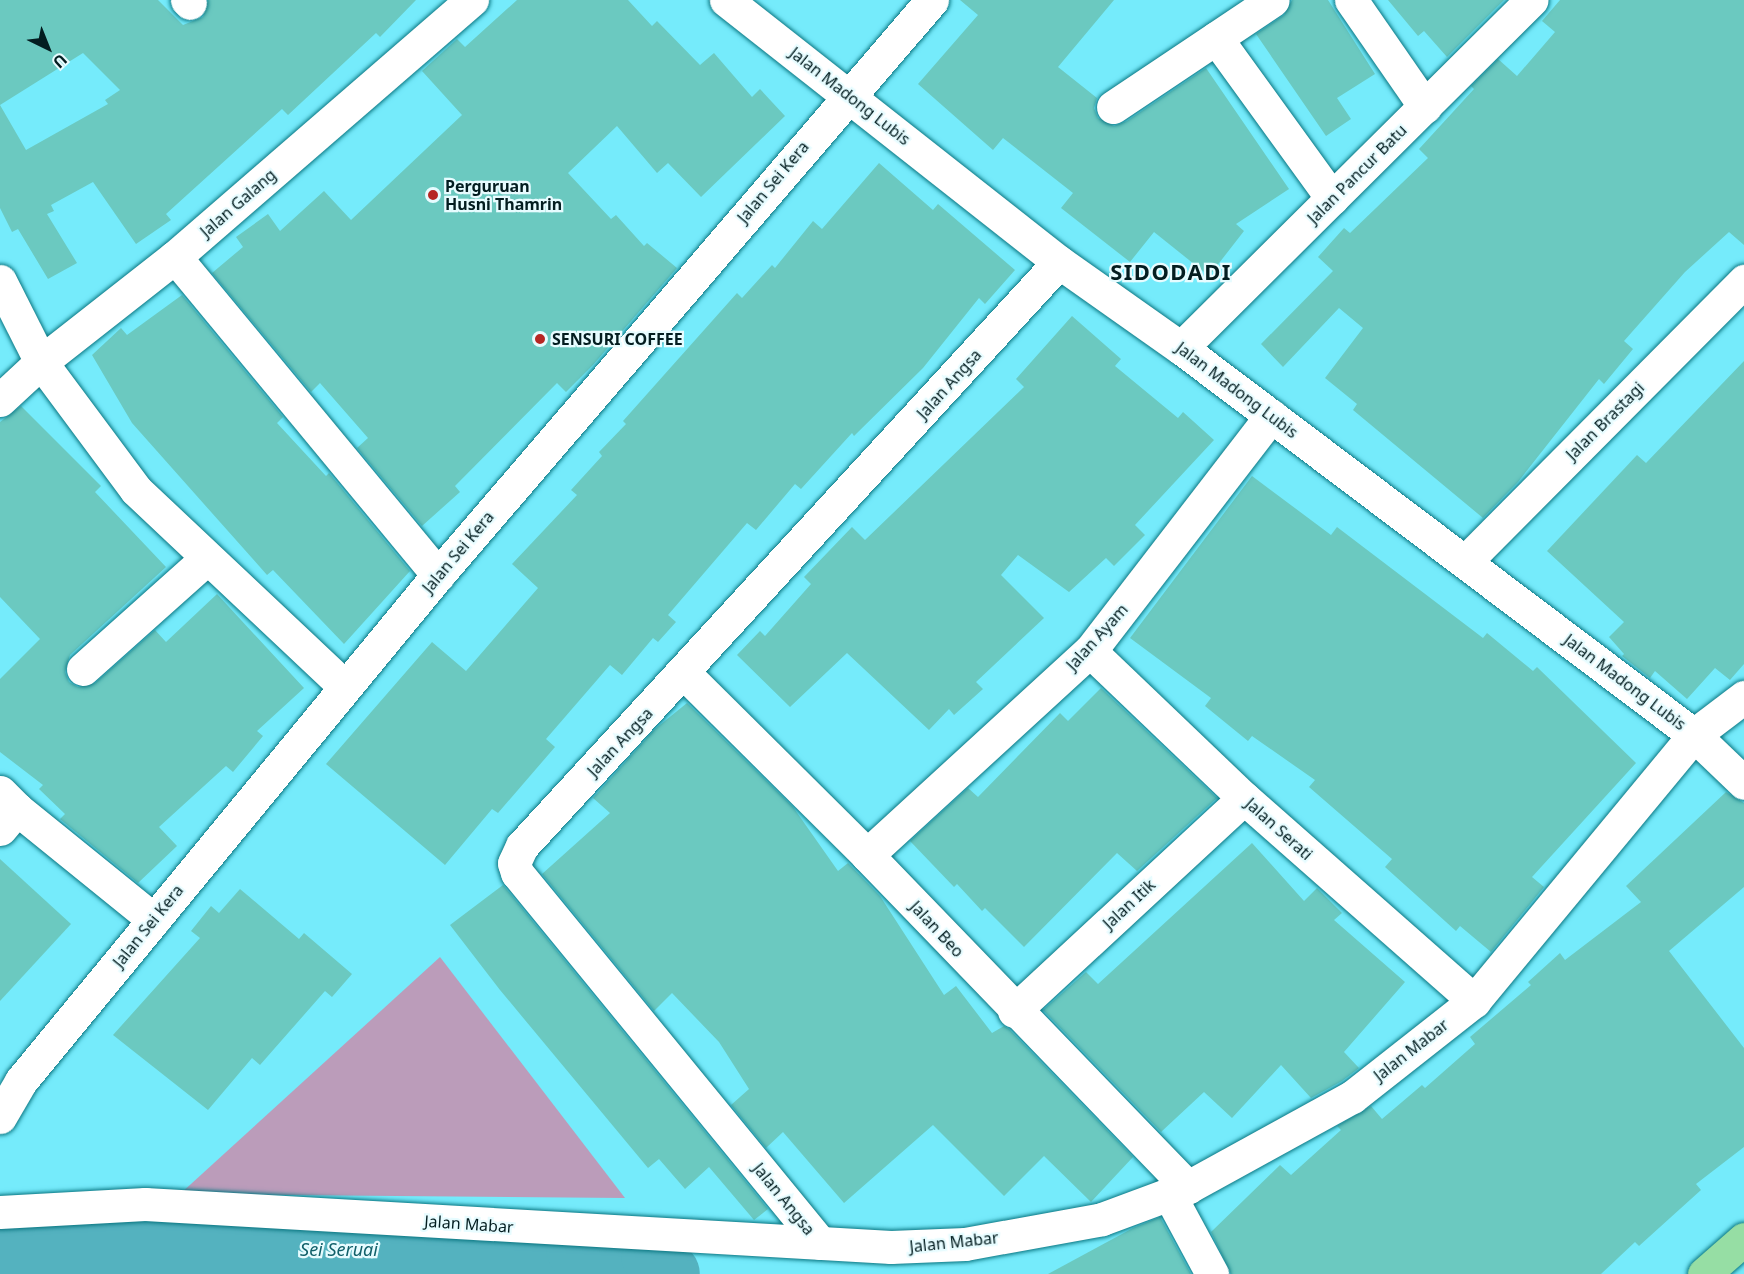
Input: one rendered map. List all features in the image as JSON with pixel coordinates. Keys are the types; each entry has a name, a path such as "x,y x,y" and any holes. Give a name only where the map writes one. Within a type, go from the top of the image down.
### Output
{"main road":[{"path":"1704,1274 1744,1239"}],"street":[{"name":"Jalan Galang","path":"0,400 41,362 175,257 472,0"},
{"name":"Jalan Madong Lubis","path":"726,0 1059,262 1181,348 1694,735 1744,783"},
{"name":"Jalan Sei Kera","path":"0,1117 21,1081 438,575 848,94 932,0"},
{"path":"1113,107 1273,0"},
{"path":"1351,0 1425,107"},
{"name":"Jalan Pancur Batu","path":"1181,348 1531,0"},
{"path":"1216,38 1332,198"},
{"path":"175,257 438,575"},
{"name":"Jalan Angsa","path":"820,1243 517,873 514,863 522,846 684,673 1059,262"},
{"path":"0,281 41,362 136,490 345,687"},
{"name":"Jalan Brastagi","path":"1466,561 1744,281"},
{"name":"Jalan Ayam","path":"867,855 1090,651 1271,416"},
{"path":"83,669 207,558"},
{"name":"Jalan Serati","path":"1090,651 1244,798 1474,1001"},
{"name":"Jalan Beo","path":"684,673 867,855 1178,1190 1212,1274"},
{"name":"Jalan Mabar","path":"0,1212 145,1204 891,1247 965,1244 1101,1220 1178,1190 1352,1097 1474,1001 1694,735 1744,697"},
{"name":"Jalan Itik","path":"1014,1011 1244,798"},
{"path":"6,810 154,920"}],"shaded area":[{"path":"440,957 625,1198 180,1194"}],"building":[{"path":"0,0 158,0 183,25 203,17 208,0 416,0 380,37 376,33 288,115 282,109 166,214 171,220 136,244 93,182 51,205 54,211 47,214 77,263 48,279 18,229 12,232 0,208 0,105","holes":["83,53 120,90 105,100 108,104 26,150 0,105"]},
{"path":"517,0 628,0 652,26 657,21 700,65 714,53 752,97 760,89 785,116 701,197 668,163 657,173 617,126 568,173 611,219 616,215 644,246 647,243 677,268 593,365 566,392 557,383 455,486 460,492 422,526 357,448 368,438 320,383 311,392 212,273 243,247 236,237 268,214 280,231 324,191 351,220 462,115 422,71 457,39 465,47"},
{"path":"960,0 1114,0 1058,67 1097,98 1094,108 1098,118 1114,126 1127,121 1206,68 1289,189 1236,224 1244,231 1209,276 1154,232 1130,262 1061,208 1073,193 1003,138 993,150 918,84 978,15"},
{"path":"1292,0 1328,0 1375,74 1337,98 1351,119 1326,136 1256,34 1284,15"},
{"path":"1388,0 1504,0 1447,57 1424,31 1418,36"},
{"path":"1560,0 1744,0 1744,245 1729,232 1685,272 1624,341 1633,349 1604,384 1599,379 1518,482 1483,518 1353,410 1357,404 1325,378 1363,328 1339,308 1283,367 1261,344 1333,271 1318,257 1344,228 1350,233 1428,158 1419,149 1474,89 1471,86 1498,59 1517,76 1555,32 1542,21"},
{"path":"879,163 933,210 938,204 1015,270 985,304 979,298 923,368 854,436 852,433 801,489 795,484 756,530 747,523 668,615 676,622 658,642 653,638 622,675 610,665 546,739 555,747 498,813 492,809 445,865 326,764 432,642 466,671 538,588 512,564 577,495 571,490 602,456 599,452 626,424 623,421 737,293 742,298 772,265 775,268 813,221 822,229"},
{"path":"182,295 283,417 277,423 326,476 329,473 410,571 344,644 273,570 267,575 132,423 92,355 121,328 127,335"},
{"path":"1072,316 1121,359 1115,366 1178,418 1183,412 1214,440 1135,525 1145,535 1114,566 1106,558 1069,592 1018,555 1001,575 1044,618 976,682 983,689 954,715 949,709 929,730 847,653 790,707 737,655 760,631 765,636 811,584 804,577 852,527 865,540 1024,387 1016,379"},
{"path":"1744,361 1744,664 1730,680 1715,668 1687,699 1655,671 1650,678 1622,656 1624,654 1609,637 1624,622 1547,551 1637,455 1646,463"},
{"path":"21,406 101,486 95,492 166,567 70,655 65,672 69,682 78,687 95,683 155,630 166,642 217,594 304,688 257,731 263,736 233,772 226,766 159,827 177,846 138,883 60,819 65,814 39,789 43,785 0,752 0,679 40,639 0,597 0,422"},
{"path":"1252,476 1331,535 1337,527 1483,638 1487,633 1533,671 1537,667 1636,763 1532,877 1544,887 1491,952 1460,926 1456,931 1385,867 1392,859 1309,787 1315,780 1252,736 1248,741 1205,706 1211,698 1130,638"},
{"path":"1101,688 1217,798 1137,871 1117,853 1024,947 985,908 982,911 957,884 954,887 910,841 968,788 978,797 1060,713 1068,721"},
{"path":"687,703 793,807 838,871 848,863 880,896 944,995 956,986 992,1033 1004,1026 1009,1029 1133,1157 1091,1202 1044,1156 1004,1196 933,1125 844,1203 783,1132 766,1148 731,1105 749,1089 719,1042 672,993 654,1011 542,874 610,813 593,798 655,729"},
{"path":"1726,792 1744,803 1744,887 1669,951 1744,1048 1744,1147 1696,1184 1701,1190 1639,1246 1635,1242 1601,1274 1231,1274 1211,1232 1280,1165 1291,1175 1341,1130 1337,1126 1371,1106 1382,1119 1422,1085 1425,1088 1475,1044 1470,1037 1531,985 1528,982 1560,953 1565,960 1641,902 1626,886"},
{"path":"1252,843 1304,901 1317,888 1342,913 1334,920 1405,982 1344,1052 1359,1068 1342,1081 1311,1098 1281,1065 1232,1118 1204,1092 1161,1132 1043,1010 1086,972 1098,984"},
{"path":"0,859 71,924 0,1001"},
{"path":"503,885 768,1209 754,1220 709,1167 685,1189 659,1159 648,1168 500,990 450,925"},
{"path":"240,889 299,939 304,933 352,974 332,997 325,991 260,1065 252,1058 208,1110 113,1035 200,938 191,931 211,906 219,913"},
{"path":"1160,1217 1191,1274 1048,1274 1133,1228"}],"waterway":[{"name":"Sei Seruai","path":"0,1251 577,1249 652,1255 669,1274"}],"place":[{"name":"Perguruan Husni Thamrin","path":"433,195"},
{"name":"SENSURI COFFEE","path":"540,339"}],"district":[{"name":"SIDODADI","path":"1171,272"}]}
